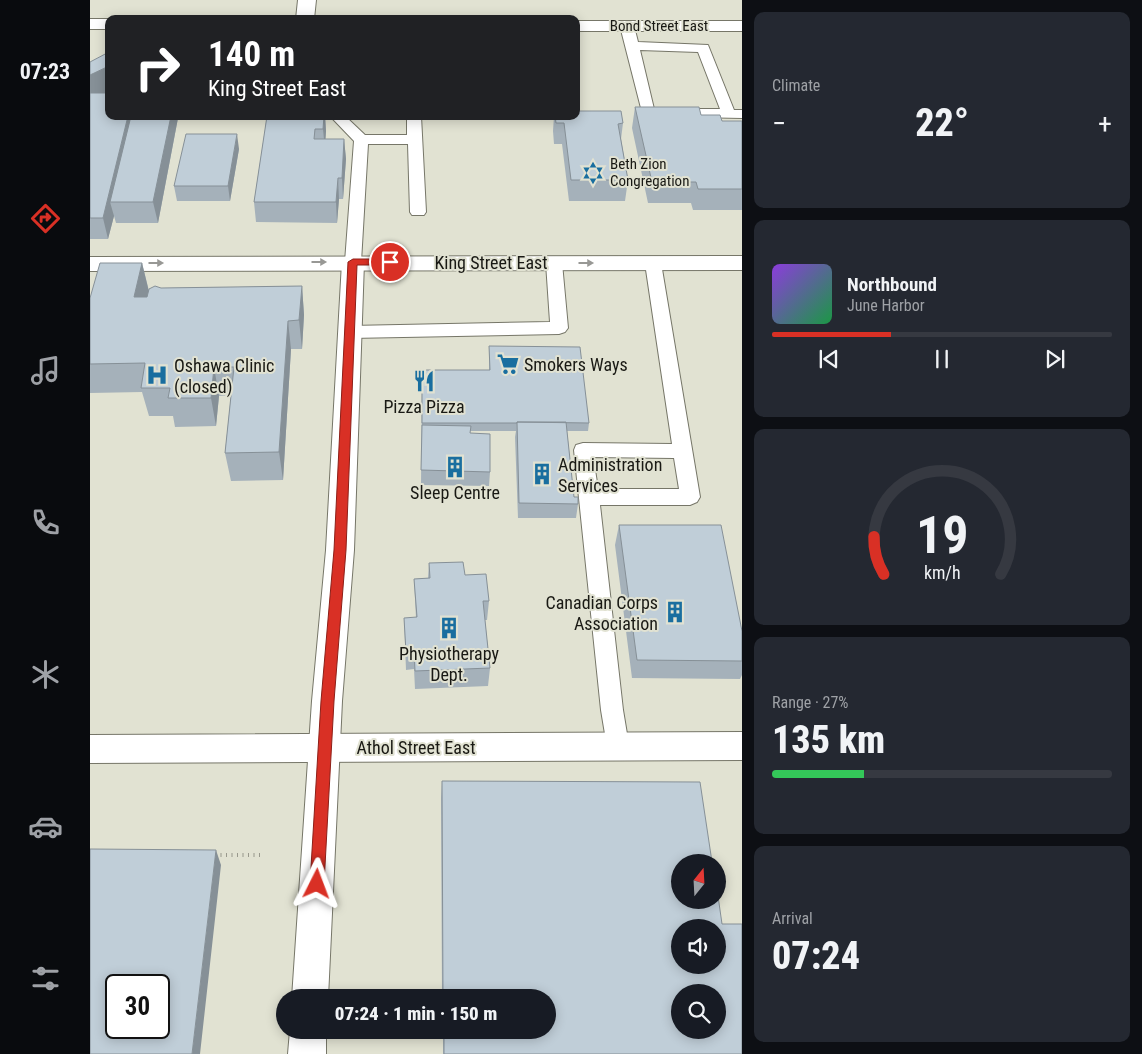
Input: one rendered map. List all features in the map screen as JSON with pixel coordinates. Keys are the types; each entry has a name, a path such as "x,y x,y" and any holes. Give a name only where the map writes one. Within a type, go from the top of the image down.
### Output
{"main road":[{"path":"305,15 307,0"},
{"path":"90,24 105,24"},
{"name":"Bond Street East","path":"580,26 742,26"},
{"path":"311,989 326,747 327,701 340,550 353,262"},
{"name":"King Street East","path":"90,264 353,262 742,263"},
{"name":"Athol Street East","path":"90,749 742,746"},
{"path":"307,1054 308,1039"}],"lane":[{"path":"627,26 648,113 735,114 704,48 633,46"},
{"path":"341,120 361,140 415,139"},
{"path":"414,120 418,212"},
{"path":"353,262 361,140"},
{"path":"350,332 559,328 554,262"},
{"path":"590,497 690,497 653,263"},
{"path":"618,746 612,710 590,497 583,450 683,452"}],"path":[{"path":"205,855 262,855"}],"building":[{"path":"105,54 105,68 90,75 90,62"},
{"path":"90,93 105,93 105,120 127,120 103,218 90,218"},
{"path":"635,107 699,107 701,115 720,115 722,121 742,121 742,189 698,189 696,182 652,182"},
{"name":"Beth Zion Congregation","path":"580,111 621,111 623,123 618,124 628,180 571,180 564,123 556,123 556,120 580,120"},
{"path":"130,120 170,120 153,202 110,202"},
{"path":"266,120 324,120 323,129 315,129 314,139 344,139 342,178 338,178 336,202 254,202"},
{"path":"186,134 237,134 228,186 174,186"},
{"path":"100,263 142,263 134,297 147,297 149,289 155,286 161,288 302,286 299,320 288,321 279,452 225,453 234,367 214,367 211,398 168,398 170,388 141,388 145,363 90,364 90,298"},
{"path":"489,346 580,347 589,423 422,423 422,370 490,370"},
{"name":"Administration Services","path":"517,422 566,422 574,497 578,497 578,504 519,503"},
{"name":"Sleep Centre","path":"422,425 471,426 470,433 490,434 490,472 421,470"},
{"name":"Canadian Corps Association","path":"619,525 721,525 742,631 742,661 637,660"},
{"name":"Physiotherapy Dept.","path":"463,562 465,575 486,574 489,601 483,601 490,668 415,671 414,651 406,652 404,618 417,617 414,579 430,578 429,563"},
{"path":"442,781 700,782 711,854 671,854 671,909 720,909 721,919 671,919 671,974 726,974 726,924 742,924 742,1054 444,1054 444,1039 556,1039 556,989 443,989"},
{"path":"90,849 216,850 192,1054 90,1054"}],"place":[{"name":"Beth Zion Congregation","path":"593,173"},
{"name":"Smokers Ways","path":"508,364"},
{"name":"Oshawa Clinic (closed)","path":"157,375"},
{"name":"Pizza Pizza","path":"424,381"},
{"name":"Sleep Centre","path":"455,467"},
{"name":"Administration Services","path":"542,474"},
{"name":"Canadian Corps Association","path":"675,612"},
{"name":"Physiotherapy Dept.","path":"449,628"}],"route":[{"path":"317,884 326,747 327,701 340,550 353,262 390,262"}]}
